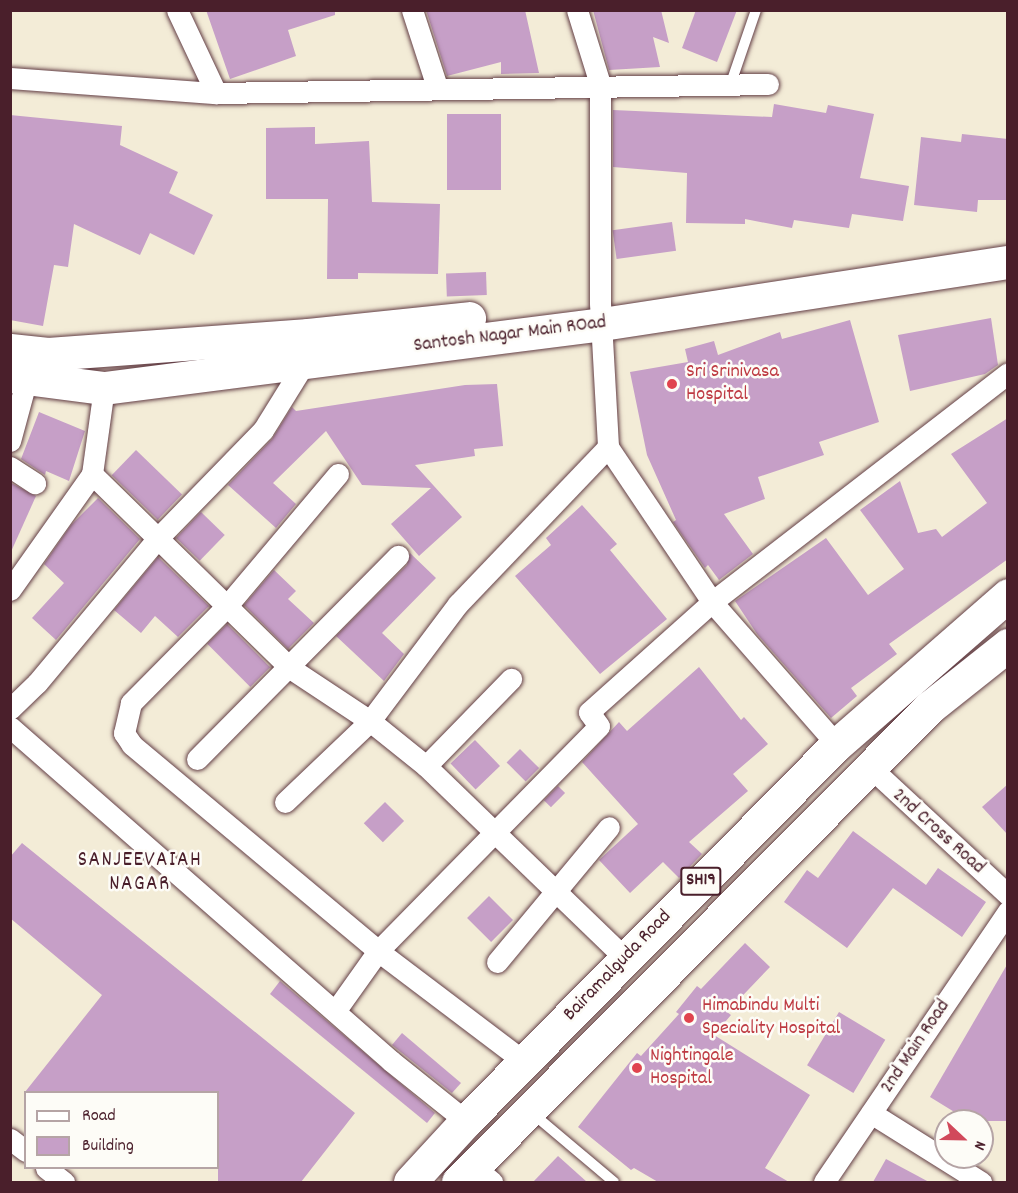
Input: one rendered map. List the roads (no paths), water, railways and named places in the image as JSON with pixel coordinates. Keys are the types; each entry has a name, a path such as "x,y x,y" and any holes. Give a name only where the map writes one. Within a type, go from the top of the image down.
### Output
{"main road":[{"name":"Santosh Nagar Main ROad","path":"10,350 48,354 601,314 1008,241"},
{"name":"Santosh Nagar Main ROad","path":"19,377 104,388 601,314 1008,262"},
{"name":"Bairamalguda Road","path":"410,1182 466,1120 837,745 1008,596"},
{"name":"Bairamalguda Road","path":"474,1177 527,1108 930,707 1008,645"},
{"path":"910,681 930,707"}],"street":[{"path":"177,10 216,93"},
{"path":"412,10 437,87"},
{"path":"577,10 600,84 601,314 608,447 712,602 837,745"},
{"path":"10,78 216,93 437,87 501,89 600,84 768,84"},
{"path":"10,709 38,683 156,540 263,429 307,359"},
{"path":"336,1010 378,951 496,834 599,726 589,712 712,602 1008,373"},
{"path":"10,441 19,377"},
{"path":"10,590 92,474 104,388"},
{"path":"285,802 370,721 458,604 608,447"},
{"path":"10,467 35,483"},
{"path":"92,474 225,608 290,668 370,721 426,766 625,958"},
{"path":"338,474 225,608 131,703 124,733 132,745 378,951 525,1062"},
{"path":"198,759 398,556"},
{"path":"426,766 511,679"},
{"path":"10,728 466,1120"},
{"name":"2nd Cross Road","path":"870,767 1008,895"},
{"path":"497,962 609,827"},
{"name":"2nd Main Road","path":"824,1182 1008,911"},
{"path":"871,1113 981,1182"},
{"path":"10,1139 24,1150"},
{"path":"48,1169 64,1182"}],"lane":[{"path":"730,83 756,10"},
{"path":"527,1108 614,1182"}],"place":[{"name":"Sri Srinivasa Hospital","path":"672,384"},
{"name":"Himabindu Multi Speciality Hospital","path":"689,1018"},
{"name":"Nightingale Hospital","path":"637,1068"}],"district":[{"name":"SANJEEVAIAH NAGAR","path":"140,873"}]}
